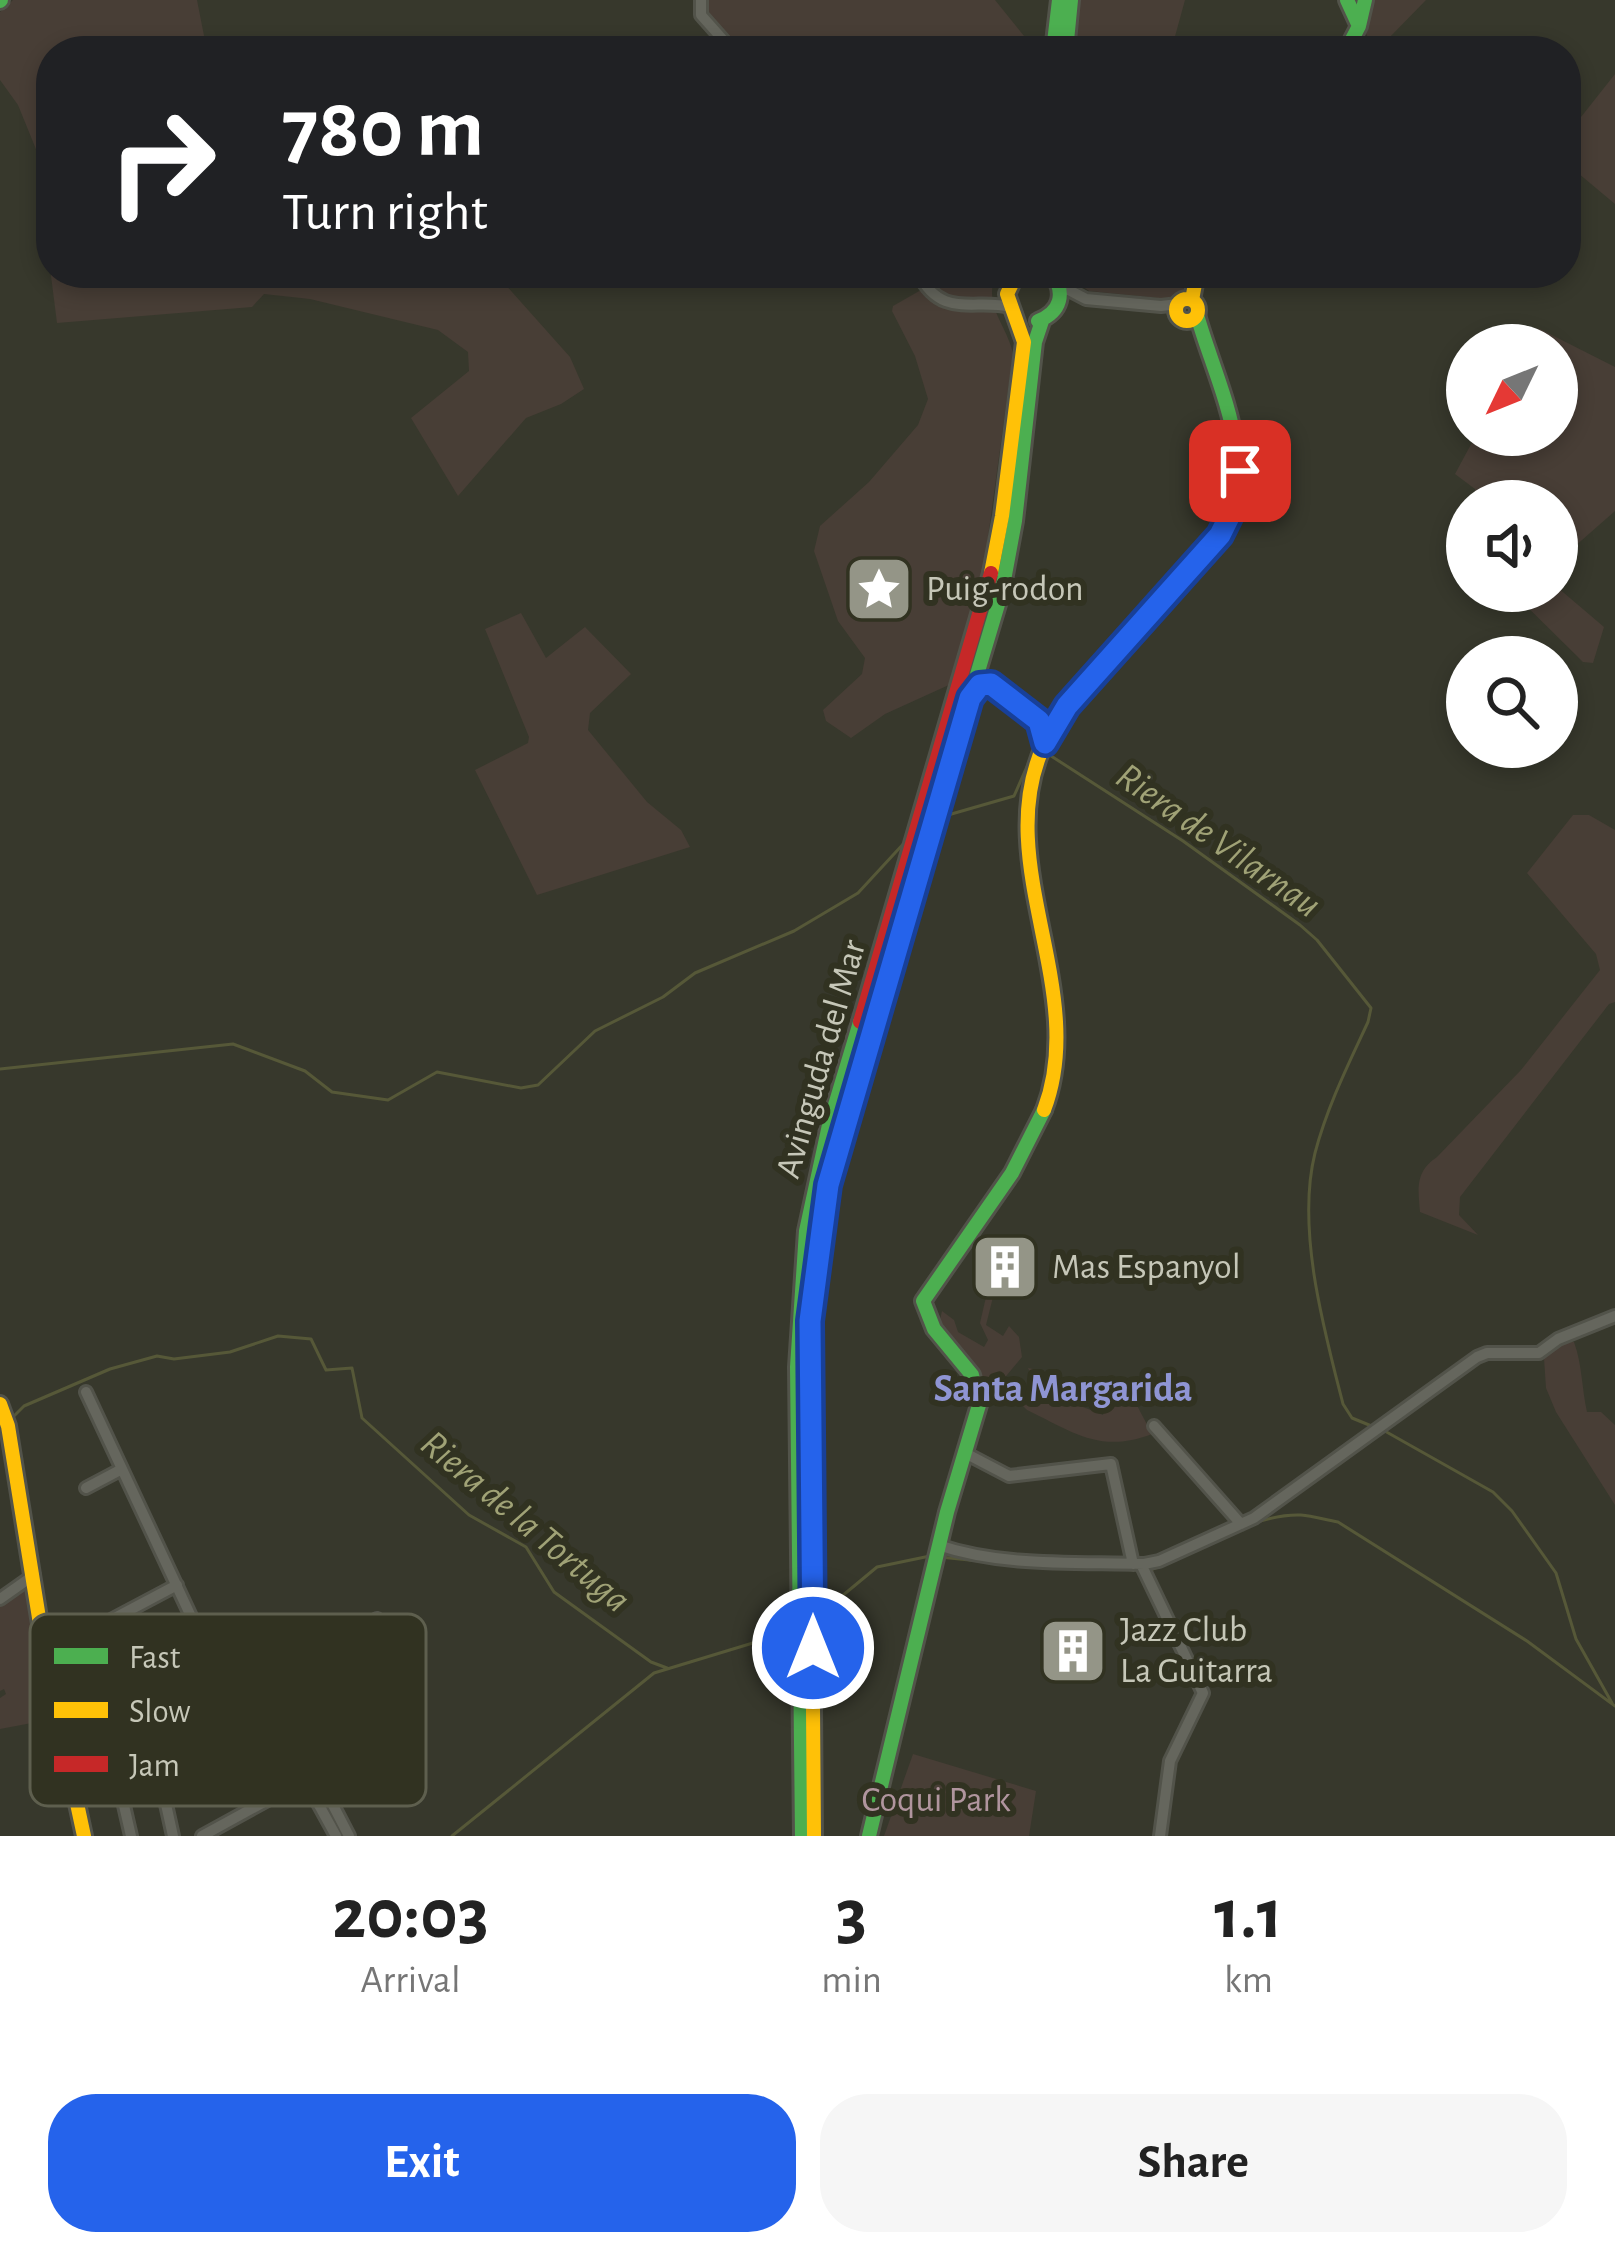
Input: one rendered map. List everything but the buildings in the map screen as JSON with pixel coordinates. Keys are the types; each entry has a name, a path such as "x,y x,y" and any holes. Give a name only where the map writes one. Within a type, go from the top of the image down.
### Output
{"main road":[{"path":"1055,36 1059,0"},
{"path":"1067,36 1071,0"},
{"path":"1347,0 1359,26"},
{"path":"1354,36 1365,0"},
{"name":"Avinguda del Mar","path":"802,1836 797,1367 806,1231 829,1125 987,592 1002,516 1024,342 1014,311 1013,288"},
{"path":"1014,311 1042,321 1058,310 1055,288"},
{"path":"868,1836 893,1751 932,1566 980,1393 968,1365 931,1326 923,1301 1017,1166 1056,1065 1057,1018 1027,819 1032,777 1058,718 1220,535 1237,501 1238,458 1186,308 1192,288"},
{"name":"Avinguda del Mar","path":"814,1836 810,1321 815,1266 836,1147 1002,591 1015,521 1035,342 1042,321"},
{"path":"5,1416 39,1614"},
{"path":"77,1806 84,1836"}],"street":[{"path":"701,0 701,15 720,36"},
{"path":"930,288 968,308 986,305 1014,311"},
{"path":"986,305 1004,288"},
{"path":"1071,288 1086,299"},
{"path":"1058,310 1086,299 1186,308"},
{"path":"979,668 991,684 1039,721 1050,723 1058,718"},
{"path":"970,698 980,685 991,684"},
{"path":"1039,721 1045,743"},
{"path":"938,1547 988,1558 1159,1561 1269,1508 1477,1357 1539,1353 1558,1339 1615,1316"},
{"path":"86,1392 192,1614"},
{"path":"1154,1426 1241,1523"},
{"path":"965,1454 1009,1476 1111,1463 1137,1564 1203,1693 1169,1761 1160,1836"},
{"path":"86,1488 122,1469"},
{"path":"0,1598 34,1575"},
{"path":"124,1614 177,1585"},
{"path":"125,1806 131,1836"},
{"path":"167,1806 173,1836"},
{"path":"202,1836 257,1806"},
{"path":"320,1806 336,1836"},
{"path":"333,1806 349,1836"}],"green space":[{"path":"13,0 197,0 204,36 36,36 36,149 18,105 0,80 0,12"},
{"path":"708,0 995,0 1024,36 713,36 705,29"},
{"path":"1079,0 1185,0 1175,36 1075,36"},
{"path":"1374,0 1426,0 1391,36 1367,36 1363,28"},
{"path":"1615,74 1615,204 1581,176 1581,117"},
{"path":"53,288 508,288 570,357 584,389 526,418 458,496 411,418 469,371 468,352 438,330 310,299 264,294 252,307 57,323"},
{"path":"993,288 994,305 1013,354 986,552 951,684 885,714 851,738 826,721 823,710 862,674 865,658 838,621 814,551 820,526 869,482 918,425 928,399 915,356 892,311 921,290"},
{"path":"1085,288 1190,288 1178,300"},
{"path":"1578,348 1615,367 1615,511 1578,544 1578,480 1463,480 1455,474 1465,456 1578,456"},
{"path":"1578,605 1604,627 1593,663 1578,657 1578,636 1557,636 1532,612 1578,612"},
{"path":"521,613 546,658 585,627 631,674 590,713 588,730 647,802 681,830 690,847 537,895 475,770 528,743 485,629"},
{"path":"1573,815 1589,815 1615,830 1615,1002 1460,1197 1459,1215 1478,1235 1420,1212 1420,1181 1430,1163 1521,1070 1600,970 1596,954 1527,873"},
{"path":"989,1284 995,1289 986,1325 1003,1336 1009,1326 1019,1337 1022,1357 997,1387 987,1385 938,1328 942,1311 954,1320 958,1332 984,1347 988,1340 980,1323"},
{"path":"1567,1341 1574,1342 1577,1350 1587,1412 1601,1412 1615,1425 1615,1505 1546,1388 1544,1358"},
{"path":"1028,1368 1043,1371 1052,1388 1067,1399 1103,1415 1106,1404 1097,1393 1100,1386 1122,1377 1152,1434 1102,1441 1073,1433 1027,1410 1022,1405 1024,1397 1032,1401 1040,1393"},
{"path":"28,1584 34,1614 30,1723 0,1729 0,1698 6,1694 0,1691 0,1602"},
{"name":"Coqui Park","path":"913,1754 1036,1791 1029,1836 884,1836"}],"waterway":[{"name":"Riera de Vilarnau","path":"948,815 1014,796 1033,753"},
{"name":"Riera de Vilarnau","path":"1048,754 1183,841 1300,925 1371,1008 1320,1136 1309,1214 1315,1279 1343,1404 1352,1418 1374,1427"},
{"path":"0,1069 233,1044 305,1071 332,1092 388,1100 437,1072 521,1088 538,1085 595,1031 663,997 695,973 794,931 858,893 906,841 916,814"},
{"name":"Riera de la Tortuga","path":"10,1420 24,1406 110,1369 157,1356 174,1359 230,1352 278,1336 311,1339 326,1370 352,1368 362,1418 469,1515 526,1547 554,1592 651,1662 667,1668"},
{"name":"Riera de Vilarnau","path":"1383,1430 1493,1492 1512,1511 1556,1573 1576,1639 1612,1703"},
{"path":"1150,1570 1262,1520 1301,1515 1338,1522 1527,1641 1615,1706"},
{"path":"824,1611 877,1567 930,1556"},
{"path":"940,1557 1037,1567"},
{"path":"1089,1568 1138,1570"},
{"path":"452,1836 654,1673 789,1632"}],"traffic: fast":[{"path":"1055,36 1059,0"},
{"path":"1067,36 1071,0"},
{"path":"1347,0 1359,26"},
{"path":"1354,36 1365,0"},
{"path":"1038,321 1052,313 1059,288"},
{"path":"1154,609 1222,531 1237,478 1231,423 1197,315"},
{"path":"843,1123 1002,591 1015,521 1035,342 1042,321"},
{"path":"802,1836 797,1367 806,1231 829,1125 860,1022"},
{"path":"869,1836 947,1512 979,1405 972,1375 934,1329 923,1301 1012,1173 1044,1110"}],"traffic: slow":[{"path":"991,573 1024,342 1007,294 1010,288"},
{"path":"1192,300 1194,288"},
{"path":"1187,299 1198,310 1187,321 1176,310 1187,299"},
{"path":"1044,1110 1055,1065 1056,1019 1032,880 1030,789 1044,745 1066,708 1154,609"},
{"path":"814,1836 810,1321 815,1266 843,1123"},
{"path":"0,1404 8,1426 38,1614"},
{"path":"78,1806 84,1836"}],"traffic: jam":[{"path":"860,1022 991,573"}],"place":[{"name":"Puig-rodon","path":"879,589"},
{"name":"Mas Espanyol","path":"1005,1267"},
{"name":"Jazz Club La Guitarra","path":"1073,1651"}],"district":[{"name":"Santa Margarida","path":"1063,1389"}],"route":[{"path":"813,1648 810,1321 828,1185 970,698 980,685 991,684 1039,721 1045,743 1067,706 1220,535 1237,501 1240,471"}]}
